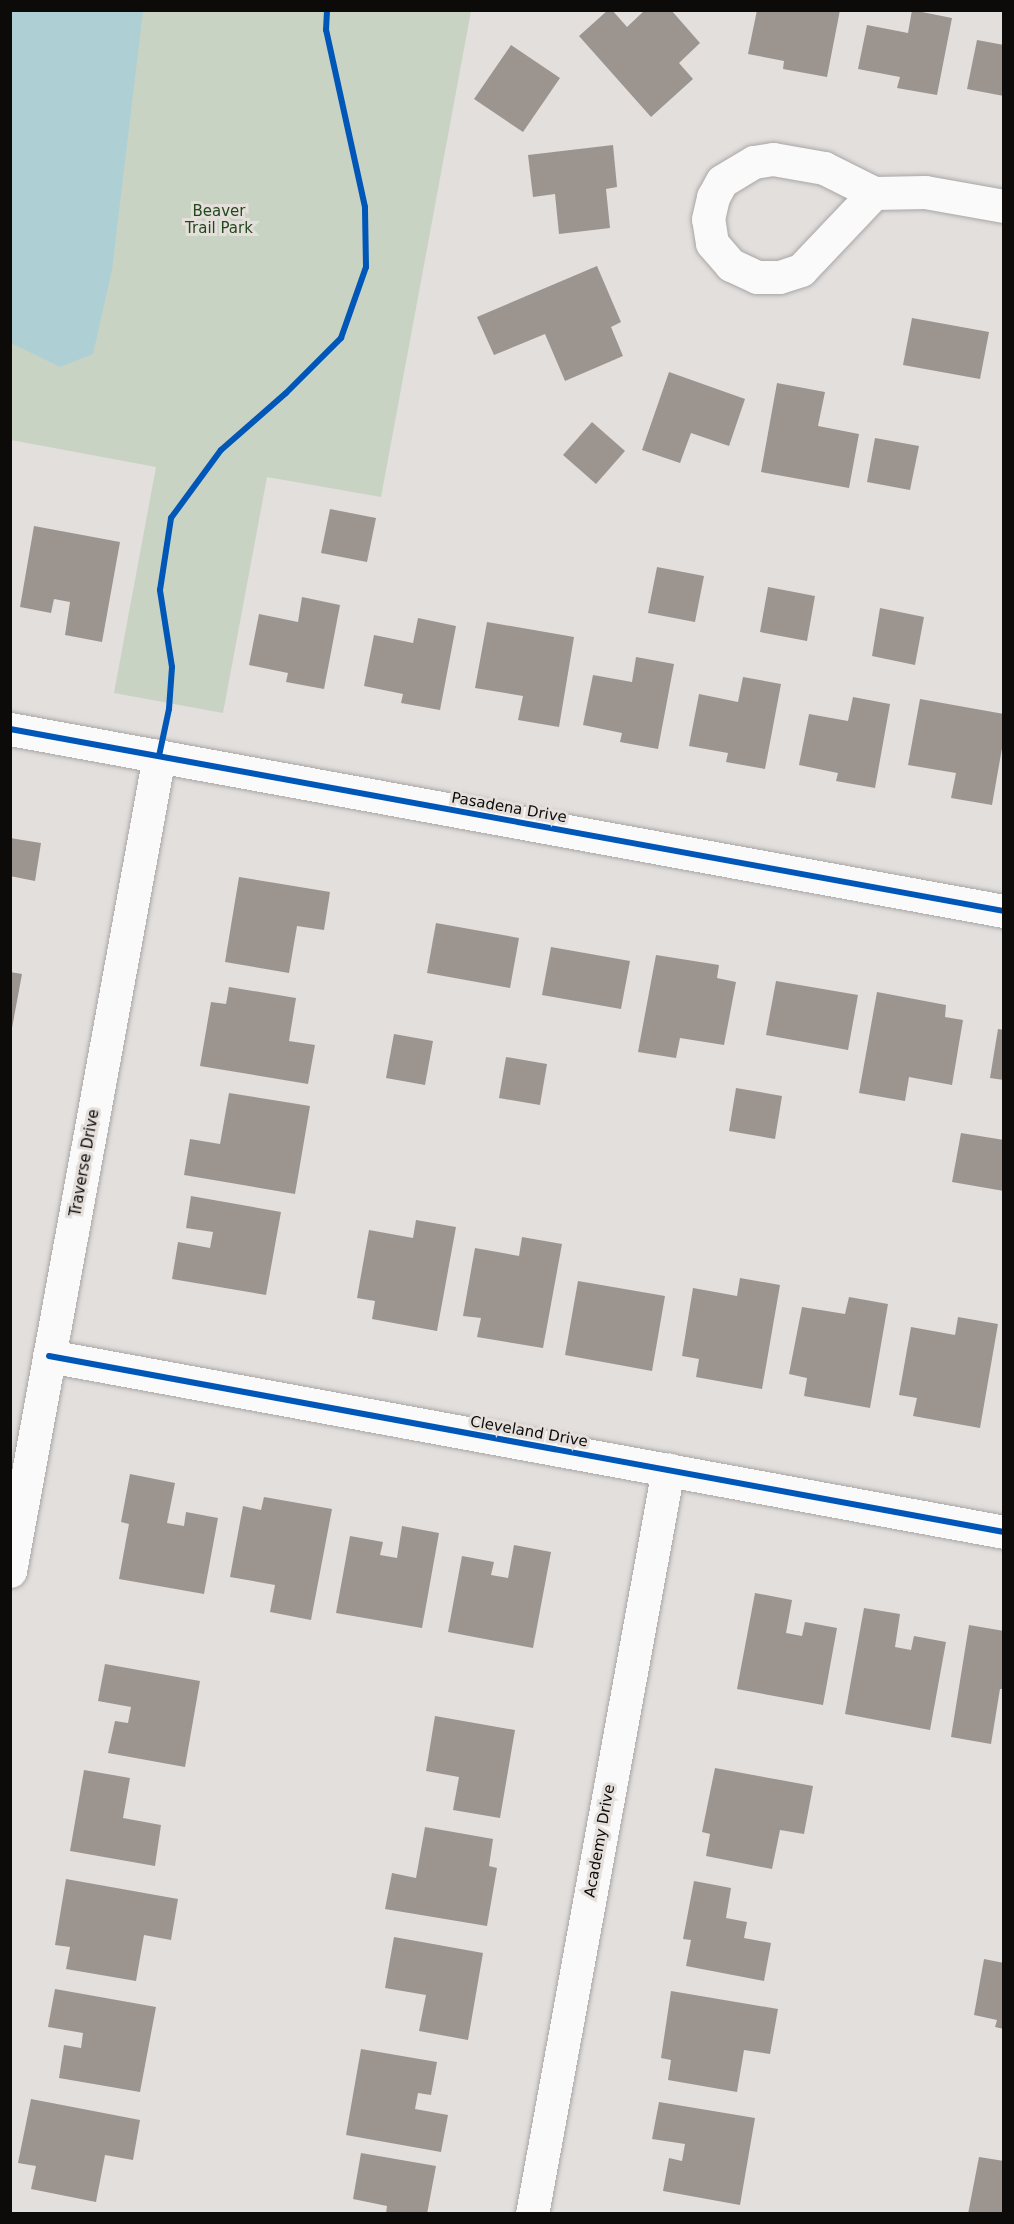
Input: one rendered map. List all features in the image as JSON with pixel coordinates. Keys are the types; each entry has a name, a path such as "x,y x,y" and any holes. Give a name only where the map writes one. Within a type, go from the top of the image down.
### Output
{"street":[{"path":"874,193 801,270 779,277 757,277 731,265 712,243 708,219 714,197 722,181 754,162 772,159 824,168 874,193 925,192 1004,206"},
{"name":"Pasadena Drive","path":"10,729 1004,911"},
{"name":"Traverse Drive","path":"10,1571 159,756"},
{"name":"Cleveland Drive","path":"49,1356 1004,1532"},
{"name":"Academy Drive","path":"532,2214 668,1469"}],"green space":[{"name":"Beaver Trail Park","path":"10,11 471,11 381,497 267,477 223,713 114,693 156,467 11,440"}],"water":[{"path":"10,11 143,11 112,270 93,354 60,367 11,343"}],"building":[{"path":"608,10 612,10 627,27 645,10 671,10 700,43 679,63 693,79 651,117 579,36"},
{"path":"757,10 840,10 827,77 783,69 784,61 748,54"},
{"path":"912,10 952,18 937,95 897,88 900,77 858,69 867,25 908,33"},
{"path":"977,40 1004,45 1004,96 967,89"},
{"path":"511,45 560,78 523,132 474,99"},
{"path":"613,145 617,187 606,189 610,228 559,234 555,194 533,197 528,155"},
{"path":"597,266 621,322 611,327 623,356 565,381 545,334 494,355 477,317"},
{"path":"912,318 989,332 980,379 903,365"},
{"path":"669,372 745,399 729,446 691,433 680,463 642,450"},
{"path":"777,383 825,392 818,426 859,434 849,488 761,472"},
{"path":"592,422 625,451 596,484 563,455"},
{"path":"875,438 919,446 910,490 867,482"},
{"path":"330,509 376,518 367,562 321,553"},
{"path":"34,526 120,542 102,642 65,635 70,602 54,599 51,613 20,607"},
{"path":"657,567 704,576 695,622 648,613"},
{"path":"768,587 815,596 807,641 760,632"},
{"path":"302,597 340,605 324,689 286,682 288,673 249,665 259,614 298,622"},
{"path":"880,608 924,617 915,665 872,656"},
{"path":"418,618 456,626 440,710 401,703 403,694 364,686 374,635 413,643"},
{"path":"487,622 574,637 559,727 518,720 523,696 475,688"},
{"path":"636,657 674,664 658,749 620,742 622,733 583,725 593,675 632,682"},
{"path":"743,677 781,684 765,769 726,762 728,753 689,746 699,694 738,702"},
{"path":"853,697 890,704 875,788 836,781 838,773 799,765 809,714 848,721"},
{"path":"920,699 1004,714 1004,737 992,805 951,798 956,773 908,765"},
{"path":"10,838 41,843 35,881 10,876"},
{"path":"239,877 330,892 324,930 297,926 289,973 225,962"},
{"path":"436,923 519,938 510,988 427,973"},
{"path":"551,947 630,961 621,1009 542,995"},
{"path":"656,955 719,965 717,978 736,982 724,1045 680,1038 676,1058 638,1052"},
{"path":"10,972 22,974 12,1028 10,1028"},
{"path":"776,981 858,995 848,1050 766,1035"},
{"path":"229,987 296,998 289,1041 315,1045 308,1084 200,1066 211,1002 226,1004"},
{"path":"877,992 946,1005 945,1017 963,1020 952,1085 909,1077 905,1101 859,1093"},
{"path":"998,1029 1004,1030 1004,1080 990,1078"},
{"path":"394,1034 433,1041 425,1085 386,1078"},
{"path":"506,1057 547,1064 540,1105 499,1098"},
{"path":"736,1088 782,1096 775,1139 729,1131"},
{"path":"229,1093 310,1106 295,1194 184,1175 190,1139 220,1144"},
{"path":"961,1133 1004,1140 1004,1191 952,1182"},
{"path":"191,1196 281,1212 266,1295 172,1279 178,1242 210,1248 213,1232 186,1228"},
{"path":"416,1220 456,1227 437,1331 372,1319 375,1301 357,1298 369,1230 413,1238"},
{"path":"522,1237 562,1244 543,1348 477,1337 481,1318 463,1316 475,1248 519,1256"},
{"path":"740,1278 780,1285 762,1389 696,1377 699,1359 682,1356 693,1288 737,1296"},
{"path":"578,1281 665,1296 652,1371 565,1355"},
{"path":"849,1297 888,1304 870,1408 804,1396 807,1378 789,1374 802,1307 845,1314"},
{"path":"958,1317 998,1324 980,1428 913,1416 917,1398 899,1395 911,1327 955,1335"},
{"path":"130,1474 175,1483 167,1523 184,1526 186,1512 218,1518 204,1594 119,1579 129,1524 121,1522"},
{"path":"264,1497 332,1509 311,1620 270,1612 275,1585 230,1577 243,1506 261,1510"},
{"path":"402,1526 439,1533 422,1628 336,1613 350,1536 383,1542 380,1555 397,1558"},
{"path":"514,1545 551,1552 533,1648 448,1632 462,1556 494,1562 491,1575 508,1578"},
{"path":"755,1593 792,1600 786,1633 802,1636 805,1622 837,1628 823,1705 737,1689"},
{"path":"864,1608 900,1614 895,1647 911,1650 914,1636 946,1642 930,1730 845,1714"},
{"path":"969,1625 1004,1631 1004,1689 1000,1689 991,1744 951,1737"},
{"path":"105,1664 200,1681 185,1767 108,1753 115,1721 128,1723 131,1707 98,1701"},
{"path":"435,1716 515,1730 500,1818 453,1810 459,1777 426,1771"},
{"path":"715,1768 813,1786 804,1834 780,1830 772,1869 706,1856 710,1834 702,1832"},
{"path":"84,1770 130,1778 123,1818 161,1825 155,1866 70,1851"},
{"path":"425,1827 493,1839 489,1866 497,1868 487,1926 385,1909 392,1873 416,1878"},
{"path":"66,1879 178,1899 171,1940 144,1935 136,1981 66,1969 70,1947 55,1945"},
{"path":"694,1881 731,1888 726,1918 747,1922 744,1938 771,1943 764,1981 686,1966 691,1940 683,1939"},
{"path":"394,1937 483,1953 468,2040 419,2031 426,1995 385,1988"},
{"path":"984,1959 1004,1963 1004,2029 995,2027 997,2020 974,2015"},
{"path":"55,1989 156,2007 140,2092 59,2078 64,2045 81,2048 83,2033 48,2027"},
{"path":"671,1991 778,2009 770,2054 744,2050 737,2092 668,2080 671,2060 661,2058"},
{"path":"361,2049 437,2062 431,2095 418,2093 415,2109 448,2115 441,2152 346,2135"},
{"path":"31,2099 140,2120 133,2160 105,2155 96,2202 31,2189 36,2166 18,2163"},
{"path":"659,2102 755,2118 740,2205 663,2191 669,2158 682,2161 685,2144 652,2139"},
{"path":"361,2153 436,2166 427,2214 386,2214 387,2206 353,2199"},
{"path":"979,2157 1004,2161 1004,2214 968,2214"}],"cycle path":[{"path":"159,756 169,709 172,667 160,590 171,518 221,450 286,393 341,338 366,267 365,207 326,30 327,10"},
{"path":"10,729 1004,911"},
{"path":"49,1356 1004,1532"}]}
